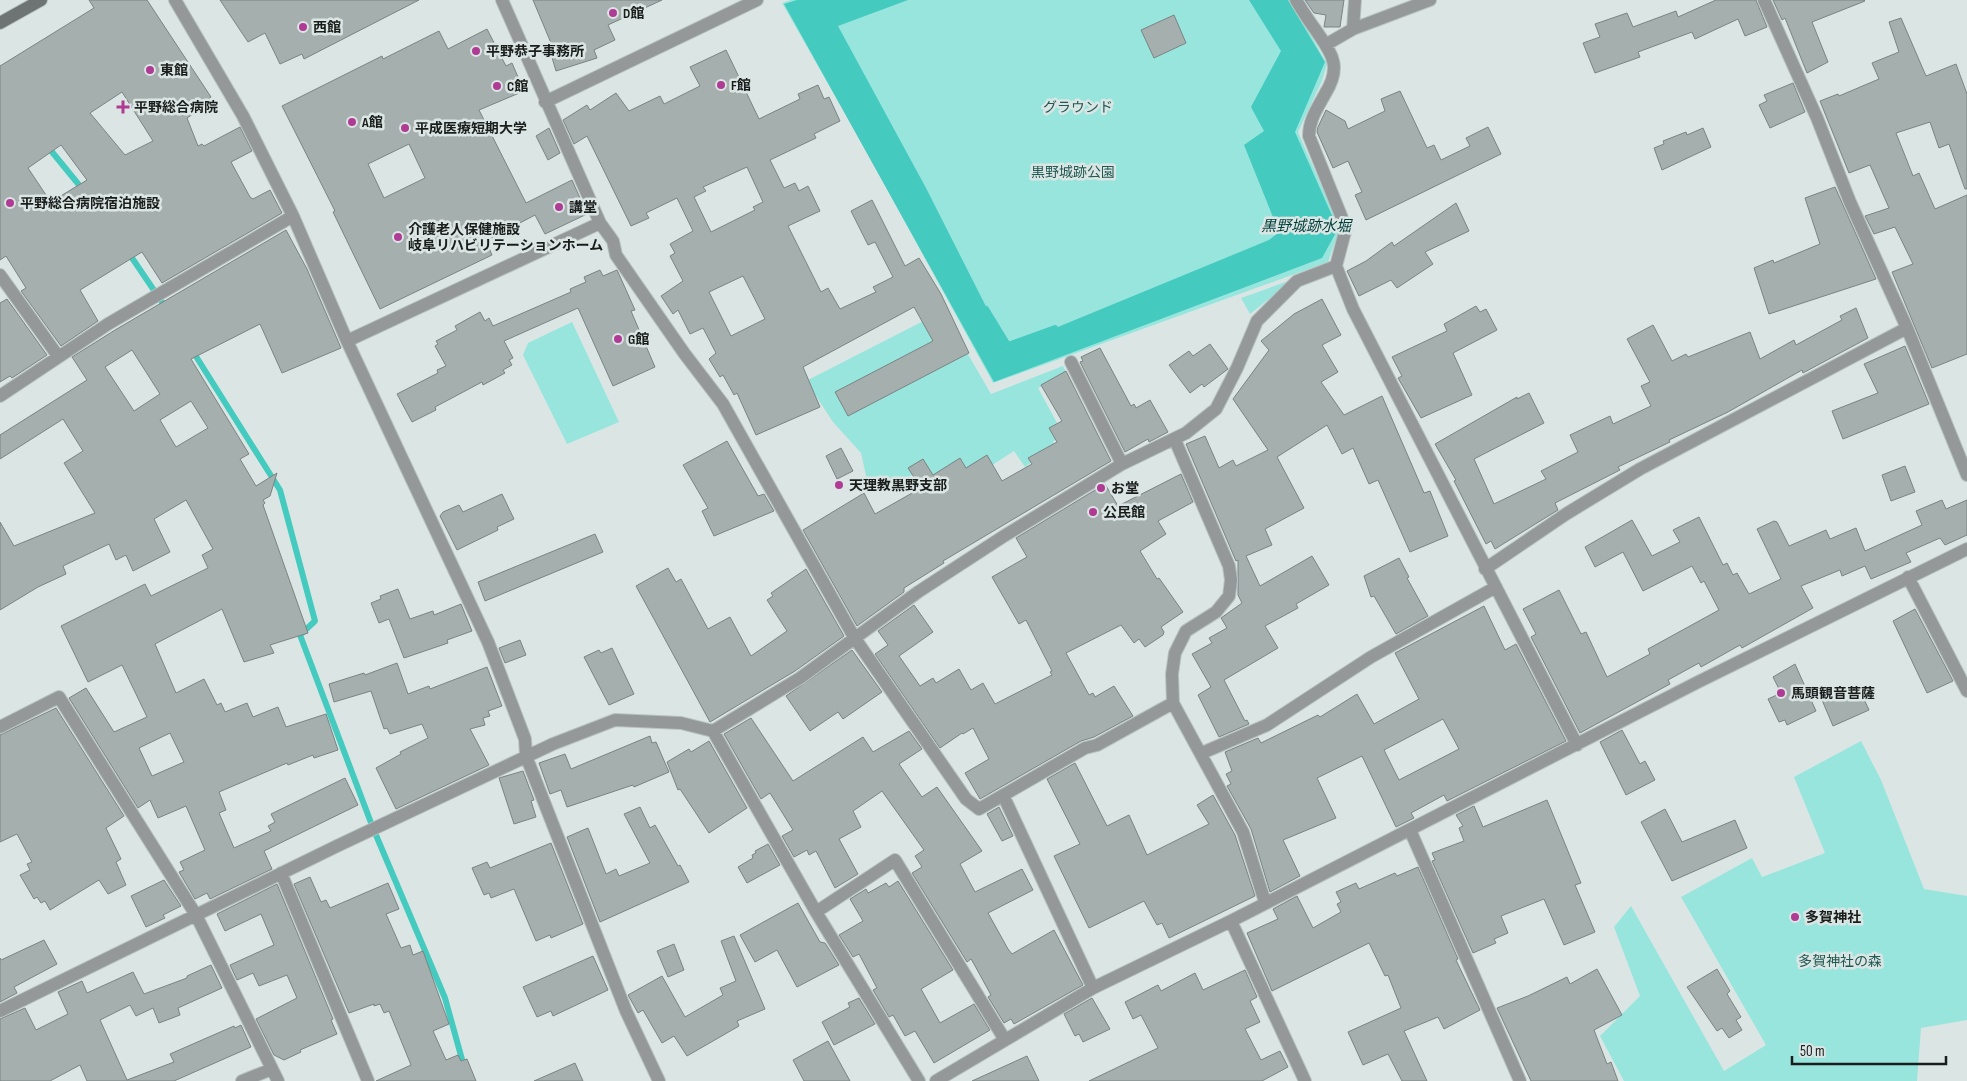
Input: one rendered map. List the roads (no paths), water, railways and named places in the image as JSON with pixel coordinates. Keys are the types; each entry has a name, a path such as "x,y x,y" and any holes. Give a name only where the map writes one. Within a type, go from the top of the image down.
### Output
{"main road":[{"path":"0,23 40,0"}],"street":[{"path":"176,0 244,116 293,216 347,341 488,642 525,739 526,756 626,1011 659,1081"},
{"path":"502,0 545,102 600,223 613,241 616,254 684,353 723,404 854,637 966,799 980,809 1085,748 1097,746 1173,703"},
{"path":"545,102 757,0"},
{"path":"1296,0 1327,44 1334,60 1334,74 1328,90 1309,123 1309,136 1346,228 1336,266 1353,309 1577,746"},
{"path":"1353,29 1355,0"},
{"path":"1327,44 1353,29 1430,0"},
{"path":"1764,0 1817,118 1850,202 1907,328 1967,475"},
{"path":"0,396 58,356 293,216"},
{"path":"347,341 600,223"},
{"path":"0,1011 281,873 526,756 615,720 681,723 713,731 800,678 854,637 1004,536 1122,464 1175,440 1186,433 1216,409 1237,368 1257,321 1297,281 1336,266"},
{"path":"0,275 58,356"},
{"path":"1486,568 1566,514 1640,469 1907,328"},
{"path":"1071,362 1122,464"},
{"path":"1175,440 1229,566 1232,580 1229,596 1216,612 1186,631 1175,653 1172,674 1173,703 1202,753 1243,832 1265,902"},
{"path":"936,1081 1093,988 1231,921 1265,902 1577,746 1908,577 1967,549"},
{"path":"1908,577 1967,691"},
{"path":"1202,753 1267,725 1371,657 1496,587"},
{"path":"2,724 59,697 196,915 278,1081"},
{"path":"713,731 816,912 919,1081"},
{"path":"1003,794 1093,988"},
{"path":"1410,830 1520,1081"},
{"path":"816,912 895,860 1005,1040"},
{"path":"281,873 368,1081"},
{"path":"1231,921 1305,1081"},
{"path":"242,1081 272,1069"}],"water":[{"name":"黒野城跡水堀","path":"797,0 908,0 838,26 926,188 1007,348 1269,240 1279,232 1244,145 1264,131 1251,107 1281,51 1249,0 1288,0 1325,62 1295,132 1338,229 1322,258 994,382 784,4"}],"waterway":[{"path":"48,147 84,191"},
{"path":"128,252 166,308"},
{"path":"986,309 1008,345 1055,328"},
{"path":"192,350 280,490 315,621 300,635 373,828 445,998 468,1081"}],"place":[{"name":"D館","path":"613,13"},
{"name":"西館","path":"303,27"},
{"name":"平野恭子事務所","path":"476,51"},
{"name":"東館","path":"150,70"},
{"name":"F館","path":"721,85"},
{"name":"C館","path":"497,86"},
{"name":"平野総合病院","path":"123,107"},
{"name":"A館","path":"352,122"},
{"name":"平成医療短期大学","path":"405,128"},
{"name":"平野総合病院宿泊施設","path":"10,203"},
{"name":"講堂","path":"559,207"},
{"name":"介護老人保健施設 岐阜リハビリテーションホーム","path":"398,237"},
{"name":"G館","path":"618,339"},
{"name":"天理教黒野支部","path":"839,485"},
{"name":"お堂","path":"1101,488"},
{"name":"公民館","path":"1093,512"},
{"name":"馬頭観音菩薩","path":"1781,693"},
{"name":"多賀神社","path":"1795,917"}],"park label":[{"name":"グラウンド","path":"1078,107"},
{"name":"黒野城跡公園","path":"1073,172"},
{"name":"多賀神社の森","path":"1840,961"}]}
